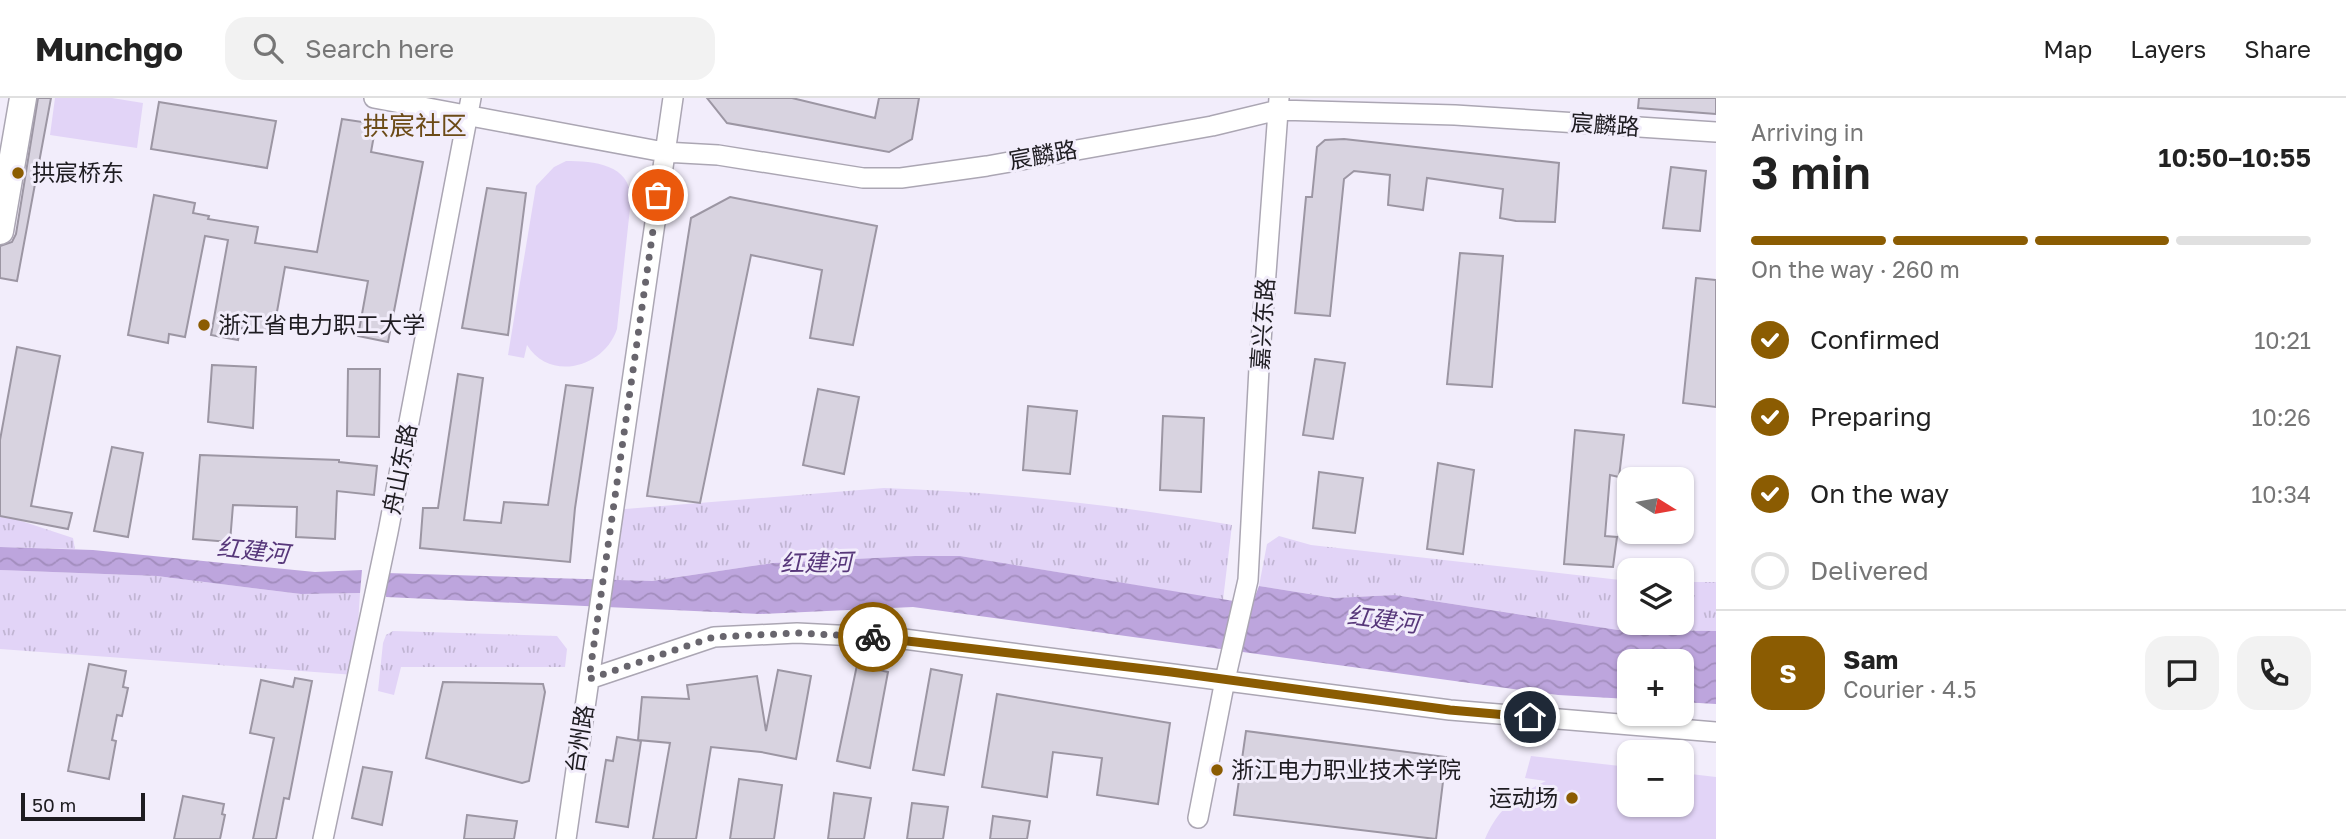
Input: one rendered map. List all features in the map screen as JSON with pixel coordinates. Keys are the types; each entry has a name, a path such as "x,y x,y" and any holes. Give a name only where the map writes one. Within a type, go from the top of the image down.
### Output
{"street":[{"path":"0,225 23,98"},
{"name":"宸麟路","path":"374,98 469,108 664,152 718,155 863,178 901,178 987,166 1212,126 1279,104 1716,132"},
{"name":"台州路","path":"566,839 673,98"},
{"name":"嘉兴东路","path":"1198,818 1248,580 1259,368 1279,104"},
{"name":"舟山东路","path":"323,839 388,532 469,108"},
{"path":"589,679 714,637 797,633 896,638 1450,710 1716,732"}],"green space":[{"path":"55,98 112,98 143,103 137,148 50,135"},
{"path":"566,161 609,167 624,178 631,199 617,329 601,353 576,366 549,364 537,357 527,345 524,358 508,355 536,186 554,167"},
{"path":"884,488 1059,500 1232,525 1223,600 960,556 773,563 652,581 603,580 613,510"},
{"path":"0,514 73,538 75,549 0,547"},
{"path":"1279,536 1311,545 1617,580 1617,630 1395,595 1334,598 1259,586 1267,544"},
{"path":"0,570 157,576 301,594 360,593 355,675 0,649"},
{"path":"1694,582 1716,582 1716,631 1694,631"},
{"path":"393,631 557,636 567,649 565,667 401,667 394,695 378,691 383,643 386,635"},
{"name":"运动场","path":"1531,756 1617,766 1617,817 1694,817 1694,774 1716,777 1716,839 1485,839 1496,819 1510,804 1546,781 1525,778"}],"water":[{"path":"0,547 93,550 315,572 362,570 360,593 301,594 157,576 0,570"},
{"name":"红建河","path":"960,556 1252,604 1259,586 1334,598 1395,595 1617,630 1617,635 1694,635 1694,631 1716,631 1716,704 1694,703 1694,649 1617,649 1617,698 1558,695 913,607 760,614 386,597 386,573 652,581 773,563"}],"building":[{"path":"38,98 51,98 17,281 0,278 0,246 12,242 16,234"},
{"path":"707,98 792,98 875,118 879,98 919,98 912,139 889,152 727,123"},
{"path":"1639,98 1716,98 1716,114 1638,108"},
{"path":"159,102 276,121 267,168 151,149"},
{"path":"342,119 376,124 371,152 423,162 388,342 358,336 368,281 285,267 273,334 240,328 238,340 211,335 228,240 205,236 185,337 169,334 168,343 128,335 154,195 195,203 193,213 209,216 208,219 258,227 255,243 317,252"},
{"path":"1344,139 1559,163 1555,222 1500,218 1503,189 1427,178 1423,210 1388,205 1390,175 1354,171 1344,179 1330,316 1295,313 1306,197 1312,197 1317,147 1325,140"},
{"path":"1671,167 1706,171 1700,231 1663,228"},
{"path":"487,188 526,193 508,335 462,328"},
{"path":"730,197 877,226 853,345 810,338 822,270 751,255 700,503 647,496 691,218"},
{"path":"1460,253 1503,256 1492,387 1447,384"},
{"path":"1696,278 1716,280 1716,407 1683,403"},
{"path":"17,347 60,356 31,506 72,513 68,529 0,516 0,440"},
{"path":"1315,359 1345,363 1333,439 1303,435"},
{"path":"212,365 256,367 253,428 208,422"},
{"path":"348,369 380,369 379,437 347,436"},
{"path":"458,374 483,378 464,520 501,523 504,502 548,505 566,385 593,388 575,508 570,562 420,548 423,508 438,508"},
{"path":"818,389 859,397 844,474 803,465"},
{"path":"1028,406 1077,411 1070,474 1023,470"},
{"path":"1163,416 1204,418 1201,492 1160,490"},
{"path":"1575,430 1624,435 1617,477 1610,475 1605,536 1617,537 1613,567 1564,564"},
{"path":"112,447 143,453 128,537 94,531"},
{"path":"200,455 339,460 377,466 374,495 337,491 335,539 296,537 297,507 233,505 230,542 193,539"},
{"path":"1438,463 1474,470 1463,554 1427,549"},
{"path":"1319,472 1363,478 1355,533 1313,528"},
{"path":"89,664 126,671 123,687 128,688 122,716 117,715 112,740 116,741 109,779 68,771"},
{"path":"857,665 888,672 870,768 837,761"},
{"path":"931,669 962,675 944,775 913,770"},
{"path":"778,670 811,676 796,759 711,747 696,839 653,839 670,743 638,740 642,697 689,699 687,685 757,676 766,731"},
{"path":"295,678 312,681 289,799 284,798 276,839 253,839 274,738 250,733 261,680 293,687"},
{"path":"443,682 543,684 545,692 529,781 522,783 426,758"},
{"path":"997,694 1170,723 1158,804 1097,795 1102,758 1053,752 1047,797 982,787"},
{"path":"1246,731 1446,757 1436,839 1234,815"},
{"path":"617,737 641,741 628,827 596,822 606,760 613,761"},
{"path":"363,767 392,772 382,825 352,818"},
{"path":"739,779 782,785 774,839 730,839"},
{"path":"834,793 871,798 864,839 828,839"},
{"path":"183,796 224,804 222,814 225,815 220,839 174,839"},
{"path":"912,803 948,807 943,839 907,839"},
{"path":"467,815 517,821 514,839 464,839"},
{"path":"993,816 1030,821 1027,839 990,839"}],"way so far":[{"path":"658,195 589,679 714,637 797,633 873,637"}],"place":[{"name":"拱宸桥东","path":"18,173"},
{"name":"浙江省电力职工大学","path":"204,325"},
{"name":"浙江电力职业技术学院","path":"1217,770"},
{"name":"运动场","path":"1572,798"}],"district":[{"name":"拱宸社区","path":"415,126"}],"route":[{"path":"873,637 1171,672 1450,710 1530,717"}]}
